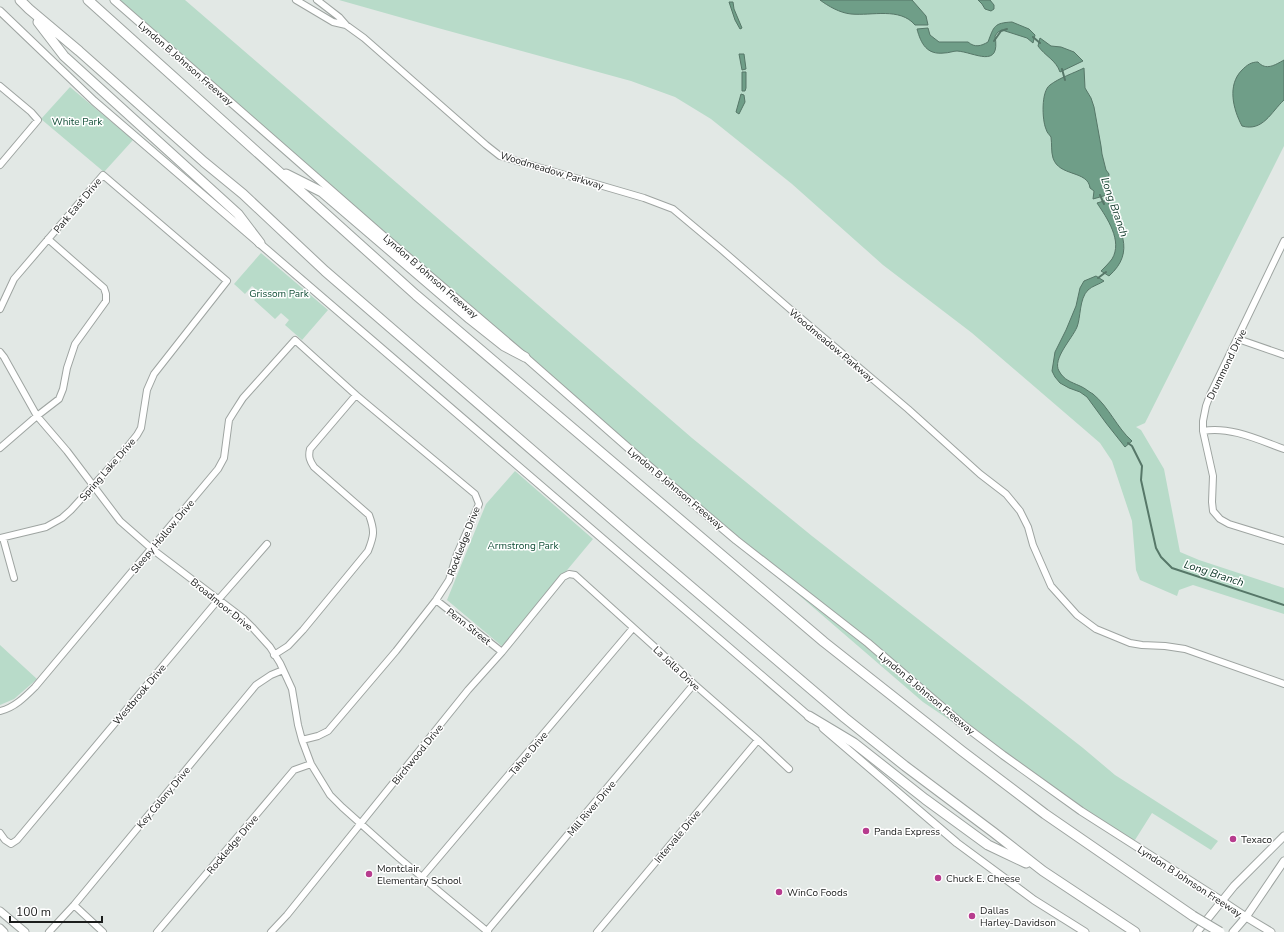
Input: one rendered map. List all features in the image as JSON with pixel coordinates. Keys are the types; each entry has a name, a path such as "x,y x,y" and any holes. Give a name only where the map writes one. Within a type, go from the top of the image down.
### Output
{"highway":[{"path":"20,0 243,194 325,270 642,546 845,718 905,766 1043,871 1135,932"},
{"name":"Lyndon B Johnson Freeway","path":"88,0 416,295 824,642 962,751 1045,814 1193,916 1220,932"},
{"path":"29,9 64,56 238,214 260,243"},
{"path":"275,169 322,192 470,319 504,346 525,357"},
{"path":"809,716 854,743 925,799 988,845 1043,871"}],"main road":[{"name":"Lyndon B Johnson Freeway","path":"114,0 650,467 736,540 868,643 962,724 1081,811 1222,901 1246,918 1271,932"},
{"path":"0,11 94,101 957,843 1034,900 1085,932"},
{"path":"1197,932 1234,886 1284,836"},
{"path":"1233,932 1246,918 1284,862"},
{"path":"0,910 25,932"},
{"path":"0,928 4,932"}],"street":[{"name":"Woodmeadow Parkway","path":"296,0 333,22 346,25"},
{"name":"Woodmeadow Parkway","path":"317,0 387,57 500,156 644,198 673,209 908,409 980,474 1006,494 1020,511 1028,526 1033,545 1051,586 1077,616 1096,629 1130,643 1186,649 1284,684"},
{"path":"0,86 31,112 38,120 0,165"},
{"name":"Park East Drive","path":"0,309 14,279 103,175 227,281"},
{"path":"0,448 59,399 75,344 106,301 104,288 48,239"},
{"name":"Drummond Drive","path":"1284,241 1282,250 1206,406 1203,421 1213,476 1213,511 1220,519 1229,524 1284,541"},
{"name":"Spring Lake Drive","path":"1,538 46,527 57,522 71,510 120,456 141,428 147,390 154,374 227,281"},
{"path":"1238,339 1284,355"},
{"name":"Rockledge Drive","path":"295,340 356,395 475,494 479,504 457,554 449,580 436,600 396,651 328,731 318,736 302,740"},
{"name":"Sleepy Hollow Drive","path":"0,712 20,701 35,687 218,469 224,458 229,420 243,398 295,340"},
{"name":"Broadmoor Drive","path":"0,352 37,416 67,451 120,521 152,549 252,627 270,647 292,689 298,725 311,764 330,795 422,877 488,932"},
{"path":"274,655 288,646 303,630 368,551 374,537 374,527 369,515 314,467 309,455 310,449 356,395"},
{"path":"1204,430 1226,431 1284,448"},
{"path":"1,538 14,578"},
{"name":"Westbrook Drive","path":"0,833 10,844 17,840 218,600 267,544"},
{"name":"La Jolla Drive","path":"563,577 569,574 575,575 789,769"},
{"name":"Birchwood Drive","path":"271,932 287,915 468,690 502,652 563,577"},
{"name":"Penn Street","path":"436,600 502,652"},
{"name":"Tahoe Drive","path":"422,877 633,628"},
{"name":"Key Colony Drive","path":"49,932 74,905 256,685 271,675 283,670"},
{"name":"Mill River Drive","path":"488,932 694,684"},
{"name":"Intervale Drive","path":"597,932 758,740"},
{"name":"Rockledge Drive","path":"157,932 294,770 311,764"},
{"path":"74,905 103,932"}],"green space":[{"path":"109,0 185,0 692,438 812,536 1083,748 1115,775 1218,841 1211,850 1152,813 1135,840 1119,835 923,702"},
{"path":"339,0 1284,0 1284,146 1145,423 1136,427 1141,430 1164,469 1180,552 1199,560 1284,588 1284,614 1193,585 1179,590 1177,596 1140,580 1136,570 1132,521 1112,461 1100,443 972,333 883,265 792,184 711,119 675,97 631,81"},
{"name":"White Park","path":"70,87 133,140 104,172 41,119"},
{"name":"Grissom Park","path":"261,253 328,310 302,340 285,325 289,320 281,313 275,319 254,300 260,293 252,286 245,294 234,284"},
{"name":"Armstrong Park","path":"515,471 593,539 503,647 447,600 486,504"},
{"path":"0,645 37,679 14,699 0,705"}],"shaded area":[{"path":"820,0 912,0 926,16 928,25 915,25 909,19 894,14 851,14 834,9"},
{"path":"978,0 990,0 994,5 994,9 991,11 985,9"},
{"path":"729,2 733,2 734,9 742,28 740,29 735,20"},
{"path":"1012,22 1029,29 1035,35 1033,43 1027,38 1002,30 995,36 996,46 994,53 985,57 957,51 946,53 933,52 923,44 917,29 928,28 930,35 939,42 968,42 978,46 988,42 993,29 996,26 1002,23"},
{"path":"1040,38 1051,46 1061,47 1074,52 1083,61 1060,72 1056,64 1038,46"},
{"path":"739,54 744,54 746,69 742,70"},
{"path":"1284,60 1284,100 1261,124 1249,127 1242,126 1236,112 1233,97 1234,83 1237,76 1247,65 1251,63 1258,62 1267,67"},
{"path":"1084,68 1085,88 1094,107 1102,154 1106,170 1109,174 1107,195 1093,199 1094,191 1090,188 1088,182 1084,178 1061,168 1056,164 1052,156 1051,137 1046,130 1043,113 1044,99 1047,88 1054,82"},
{"path":"742,72 746,72 745,91 742,91"},
{"path":"741,94 744,95 745,102 739,114 736,112"},
{"path":"1107,200 1120,230 1124,248 1122,258 1117,267 1109,276 1101,271 1112,259 1115,252 1115,237 1109,223 1097,203"},
{"path":"1096,276 1104,281 1088,290 1085,294 1077,327 1060,355 1058,366 1059,371 1065,379 1093,394 1104,405 1132,441 1125,447 1087,397 1080,392 1060,383 1052,371 1055,352 1076,306 1080,288 1084,281"}],"waterway":[{"name":"Long Branch","path":"994,41 1001,31 1007,29"},
{"name":"Long Branch","path":"1033,37 1040,43"},
{"name":"Long Branch","path":"1062,69 1065,80"},
{"name":"Long Branch","path":"1100,195 1104,204"},
{"name":"Long Branch","path":"1098,278 1106,272"},
{"name":"Long Branch","path":"1128,443 1132,446 1142,466 1141,480 1156,548 1161,557 1172,568 1284,605"}],"place":[{"name":"Panda Express","path":"866,831"},
{"name":"Texaco","path":"1233,839"},
{"name":"Montclair Elementary School","path":"369,874"},
{"name":"Chuck E. Cheese","path":"938,878"},
{"name":"WinCo Foods","path":"779,892"},
{"name":"Dallas Harley-Davidson","path":"972,916"}]}
